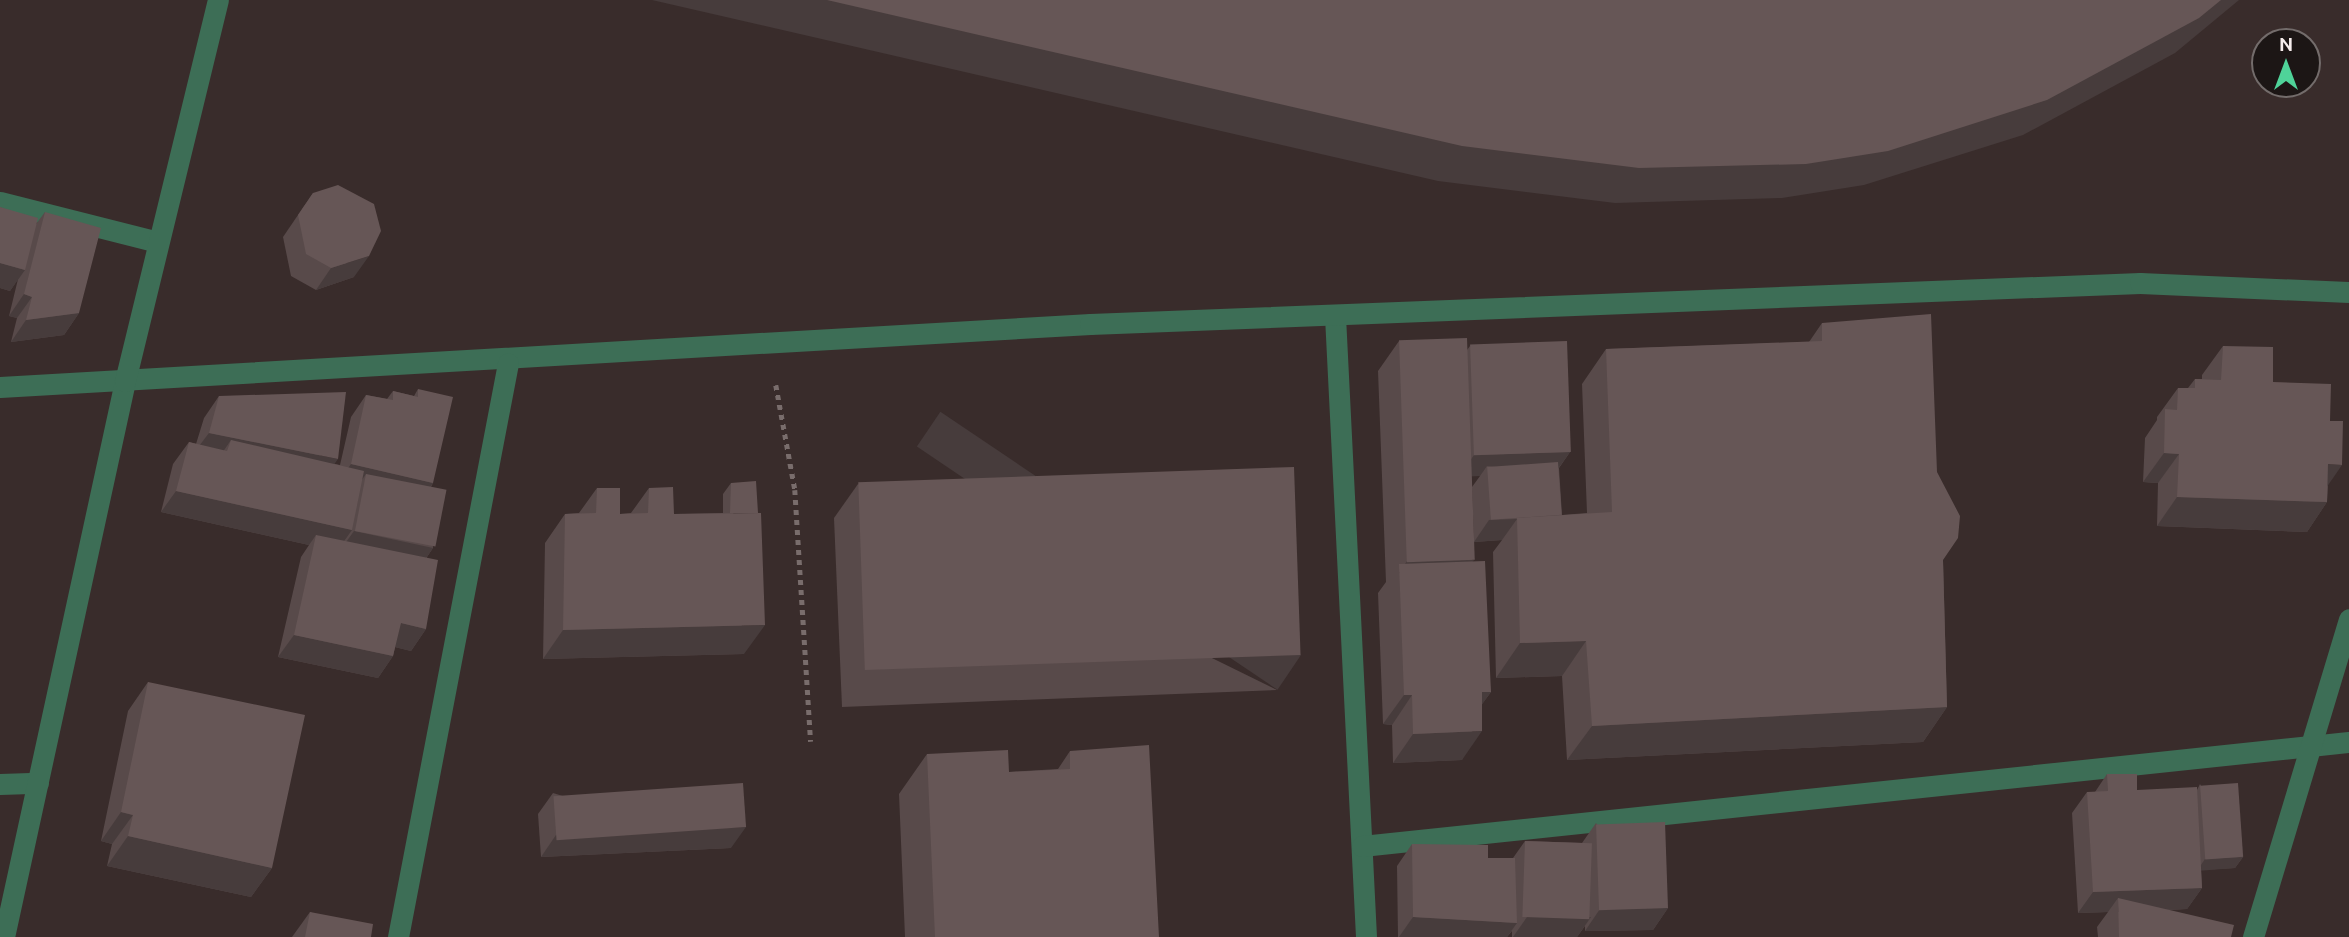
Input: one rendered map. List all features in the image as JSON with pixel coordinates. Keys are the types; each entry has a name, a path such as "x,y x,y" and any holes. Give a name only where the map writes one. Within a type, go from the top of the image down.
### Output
{"street":[{"path":"4,937 125,381 218,0"},
{"path":"0,202 159,242"},
{"path":"0,387 508,363 761,340 2140,283 2349,292"},
{"path":"1335,316 1366,937"},
{"path":"398,937 508,363"},
{"path":"2253,937 2349,620"},
{"path":"1362,846 2349,742"},
{"path":"0,784 38,783"}],"path":[{"path":"776,385 795,490 811,741"}],"building":[{"path":"827,0 2221,0 2199,18 2047,100 1888,151 1806,164 1639,168 1462,146"},
{"path":"338,185 374,204 381,231 369,256 331,268 306,254 298,215 313,193"},
{"path":"0,207 38,218 25,270 0,263"},
{"path":"45,212 101,228 79,313 26,320 32,297 24,294"},
{"path":"1931,314 1937,472 1960,516 1958,538 1943,560 1947,707 1592,726 1586,641 1520,643 1517,518 1612,512 1606,349 1822,341 1822,323"},
{"path":"1467,338 1475,560 1407,562 1399,340"},
{"path":"1567,341 1571,452 1474,455 1470,344"},
{"path":"2223,346 2273,347 2273,382 2331,384 2330,421 2343,421 2342,465 2328,464 2327,502 2177,497 2179,454 2164,453 2165,409 2177,410 2178,388 2195,388 2195,379 2221,380"},
{"path":"418,389 453,397 433,483 351,464 366,395 393,400 393,391 418,397"},
{"path":"346,392 338,459 209,433 219,396"},
{"path":"231,440 364,471 352,530 176,491 189,442 227,451"},
{"path":"1558,462 1562,515 1491,520 1487,467"},
{"path":"1294,467 1301,655 865,670 858,482"},
{"path":"366,474 446,490 435,547 355,531"},
{"path":"756,481 758,513 730,513 731,483"},
{"path":"673,487 674,514 761,513 765,625 563,630 565,514 596,513 597,488 620,488 620,514 648,513 649,488"},
{"path":"316,535 438,560 426,629 401,623 393,656 294,635"},
{"path":"1485,561 1491,692 1482,692 1482,731 1413,734 1412,695 1404,695 1399,564"},
{"path":"148,682 305,715 272,868 128,836 133,815 121,812"},
{"path":"1149,745 1159,937 935,937 927,754 1008,750 1009,772 1070,769 1070,751"},
{"path":"2107,774 2137,774 2137,790 2197,787 2202,888 2093,892 2087,792 2108,791"},
{"path":"743,783 746,827 557,840 553,796"},
{"path":"2238,783 2243,857 2205,859 2200,786"},
{"path":"1665,822 1668,908 1599,910 1596,824"},
{"path":"1525,841 1592,843 1589,919 1522,917"},
{"path":"1412,844 1488,845 1488,858 1515,858 1517,923 1413,917"},
{"path":"2118,898 2234,925 2231,937 2119,937"},
{"path":"310,912 373,924 371,937 305,937"}]}
